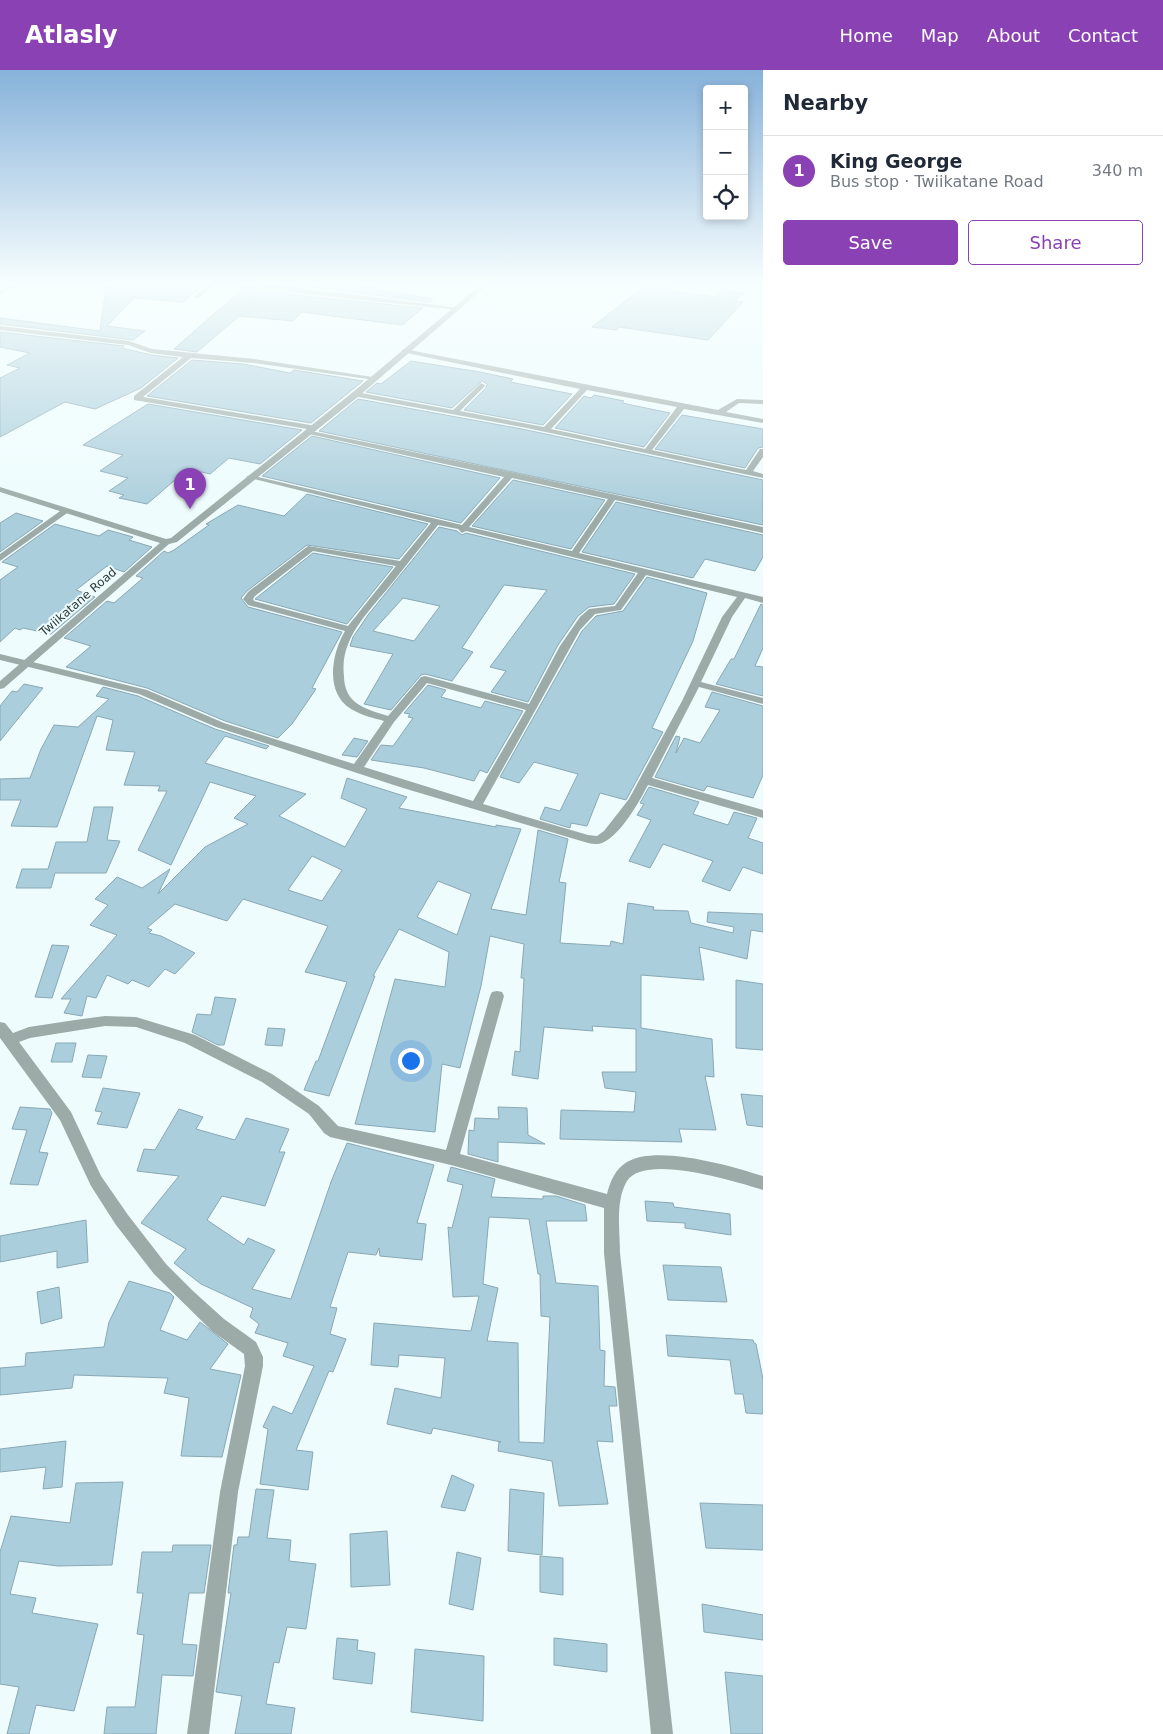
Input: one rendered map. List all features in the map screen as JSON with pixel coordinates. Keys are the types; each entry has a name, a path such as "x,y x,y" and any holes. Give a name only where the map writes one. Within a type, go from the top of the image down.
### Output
{"street":[{"path":"186,359 137,398 311,430 763,530"},
{"path":"223,359 254,361 375,378"},
{"name":"Twiikatane Road","path":"0,686 170,541 356,394 396,359"},
{"path":"441,359 763,421"},
{"path":"455,412 481,385"},
{"path":"546,430 585,388"},
{"path":"356,394 546,430 763,476"},
{"path":"719,413 734,402 763,402"},
{"path":"646,452 682,406"},
{"path":"748,473 763,451"},
{"path":"462,530 511,474"},
{"path":"250,477 462,530 763,600"},
{"path":"0,489 170,541"},
{"path":"572,556 613,497"},
{"path":"0,558 66,510"},
{"path":"390,720 355,707 342,693 336,669 339,651 350,629 435,523"},
{"path":"350,629 251,603 248,599 251,594 311,548 402,564"},
{"path":"477,805 530,708 547,681 570,635 592,611 618,608 643,572"},
{"path":"0,657 143,692 220,724 358,769 588,839 598,840 608,834 634,801 727,617 742,596"},
{"path":"358,769 390,720 425,679 530,708"},
{"path":"695,683 763,701"},
{"path":"644,780 763,814"},
{"path":"451,1158 497,996"},
{"path":"5,1033 29,1033 74,1024 105,1021 136,1022 190,1039 267,1078 314,1110 329,1129 335,1132 451,1158 614,1203"},
{"path":"5,1033 66,1116 96,1181 122,1220 160,1269 218,1325 250,1348 254,1357 254,1366 229,1492 198,1734"},
{"path":"662,1734 612,1253 615,1189 624,1172 635,1163 648,1161 669,1161 763,1182"}],"building":[{"path":"19,359 177,359 141,388 95,409 65,402 0,437 0,378 20,368 7,365"},
{"path":"192,360 243,364 290,373 294,370 363,381 311,423 147,396"},
{"path":"411,361 480,372 513,379 510,382 572,394 543,425 464,410 486,388 487,384 482,381 452,408 366,392 377,383 381,384"},
{"path":"594,395 670,413 644,447 555,428 584,396 591,398"},
{"path":"358,399 522,429 763,480 763,525 319,431"},
{"path":"148,404 302,430 260,464 229,458 210,474 188,469 147,504 119,498 124,495 109,491 128,478 100,471 123,455 83,445"},
{"path":"682,415 763,429 763,447 758,448 745,468 655,449"},
{"path":"312,436 500,478 461,523 262,476"},
{"path":"513,480 605,500 571,549 472,526"},
{"path":"307,494 428,524 399,559 307,545 247,591 241,598 248,607 342,632 312,688 316,689 292,724 278,738 225,721 147,688 66,667 91,646 64,638 107,601 114,603 143,578 136,576 164,551 168,553 174,550 209,525 206,524 238,505 284,516"},
{"path":"616,502 763,535 763,557 755,571 705,559 693,578 582,552"},
{"path":"16,513 43,521 0,552 0,523"},
{"path":"55,524 99,536 108,530 133,537 129,540 152,547 124,572 107,566 76,590 95,597 51,634 15,628 0,642 0,580 18,567 2,562"},
{"path":"439,527 457,531 462,535 466,533 635,574 614,604 589,607 578,616 558,645 528,702 491,692 506,671 490,667 547,590 504,585 462,648 473,652 452,681 425,674 421,675 391,710 364,704 393,654 350,646 353,637 368,615","holes":["403,598 440,606 414,641 373,631"]},
{"path":"313,553 393,567 347,624 255,599"},
{"path":"647,577 707,593 693,641 652,728 663,732 626,800 600,793 587,826 571,823 570,828 540,819 545,807 560,811 578,774 534,762 519,783 500,777 582,631 596,616 623,611"},
{"path":"761,604 763,605 763,648 755,666 763,667 763,696 716,684 731,659 734,659"},
{"path":"24,684 43,688 0,741 0,706 12,691 17,692"},
{"path":"428,685 446,690 441,697 481,708 485,701 523,711 487,773 480,770 474,781 424,768 371,760 381,745 393,746 413,718 408,717 410,714 404,713"},
{"path":"103,687 138,696 215,729 269,746 266,749 225,736 205,763 306,794 279,816 345,847 367,809 341,798 347,778 407,797 399,808 496,827 496,825 521,829 491,909 526,915 538,830 568,839 559,882 566,883 560,943 610,946 611,941 623,944 628,903 654,907 653,910 688,911 691,923 733,933 734,927 707,922 708,912 763,914 763,932 751,930 747,959 699,947 704,980 641,975 641,1028 712,1039 714,1077 705,1076 716,1130 679,1129 682,1142 560,1139 561,1110 634,1112 636,1092 605,1088 602,1072 636,1072 636,1029 592,1026 593,1031 544,1027 538,1079 512,1075 515,1051 520,1052 524,978 521,978 524,944 490,936 481,986 460,1068 442,1064 435,1132 355,1124 395,979 445,987 449,952 399,929 373,976 375,976 329,1096 304,1090 316,1061 318,1061 347,982 305,972 328,926 243,899 227,921 175,904 147,928 152,930 149,933 161,936 195,953 175,974 165,969 149,987 132,980 128,984 107,975 96,998 87,996 82,1016 64,1013 71,999 61,999 117,935 90,925 108,905 95,899 117,877 142,888 170,869 158,894 205,847 248,824 234,818 256,796 210,782 171,865 138,850 167,791 158,791 160,786 124,785 135,752 106,750 113,720 97,716 57,827 11,826 21,800 0,800 0,779 30,778 41,749 54,725 78,727 109,699 96,696","holes":["312,856 342,870 322,901 288,890","438,881 471,894 457,935 417,917"]},
{"path":"712,692 763,706 763,775 753,798 707,786 704,791 655,777 676,736 680,737 676,753 684,738 700,743 720,710 705,707"},
{"path":"354,738 368,741 357,757 342,755"},
{"path":"649,787 699,802 693,814 728,825 734,812 757,818 748,838 763,843 763,874 743,867 730,891 702,881 713,861 663,844 650,868 629,861 651,820 637,815 644,804 640,803"},
{"path":"94,807 113,807 107,840 120,841 106,873 55,873 51,888 16,888 22,869 48,869 56,842 87,842"},
{"path":"52,945 69,946 52,998 35,997"},
{"path":"736,980 763,984 763,1050 736,1048"},
{"path":"215,997 236,999 224,1045 218,1045 192,1032 197,1014 211,1015"},
{"path":"268,1028 285,1029 282,1046 265,1045"},
{"path":"56,1043 76,1043 72,1062 51,1062"},
{"path":"88,1055 107,1056 101,1078 82,1077"},
{"path":"103,1088 140,1093 127,1128 97,1124 102,1112 95,1111"},
{"path":"741,1094 763,1096 763,1127 747,1125"},
{"path":"20,1107 50,1109 52,1113 39,1152 48,1153 38,1185 10,1184 27,1130 12,1129"},
{"path":"498,1107 527,1108 528,1135 545,1144 498,1142 498,1162 468,1154 469,1130 474,1131 475,1118 499,1119"},
{"path":"179,1109 203,1117 196,1129 235,1140 246,1118 289,1129 279,1152 285,1152 265,1206 222,1196 207,1220 244,1245 248,1238 275,1250 252,1289 291,1299 331,1182 347,1143 434,1165 417,1223 426,1224 422,1260 380,1256 379,1248 376,1255 348,1252 330,1307 337,1308 330,1334 346,1339 333,1372 329,1371 296,1450 313,1452 308,1490 260,1484 268,1429 263,1427 273,1406 292,1414 314,1366 283,1356 288,1343 255,1333 259,1324 250,1317 253,1308 201,1284 174,1263 186,1249 141,1223 179,1176 137,1171 144,1149 155,1150"},
{"path":"451,1167 495,1179 491,1197 543,1199 543,1196 556,1196 585,1205 587,1221 546,1221 556,1283 598,1286 600,1350 605,1351 604,1386 615,1387 617,1406 609,1406 613,1442 597,1441 608,1504 559,1506 552,1461 498,1451 499,1442 501,1442 433,1428 431,1434 387,1424 395,1388 441,1398 445,1358 399,1355 398,1367 371,1365 374,1323 471,1331 479,1296 453,1297 448,1227 452,1228 463,1185 447,1181","holes":["489,1217 529,1219 538,1274 540,1274 541,1316 550,1317 544,1443 519,1442 518,1343 487,1341 498,1288 483,1284"]},
{"path":"645,1201 673,1203 674,1207 730,1214 731,1235 685,1228 685,1223 647,1221"},
{"path":"86,1220 88,1262 57,1268 57,1251 0,1262 0,1236"},
{"path":"663,1265 721,1267 727,1302 668,1300"},
{"path":"129,1281 170,1293 174,1297 160,1330 187,1340 200,1322 228,1344 210,1369 241,1375 222,1457 181,1456 189,1398 164,1393 168,1378 74,1375 72,1388 0,1395 0,1368 25,1366 26,1353 104,1347 109,1322"},
{"path":"59,1287 62,1318 41,1324 37,1292"},
{"path":"666,1335 753,1340 756,1344 763,1379 763,1414 746,1413 743,1394 735,1394 730,1360 668,1356"},
{"path":"66,1441 62,1487 43,1489 46,1467 0,1472 0,1449"},
{"path":"452,1475 474,1485 465,1511 441,1507"},
{"path":"123,1482 112,1565 58,1566 19,1561 10,1594 36,1598 32,1613 98,1624 74,1711 36,1705 29,1734 7,1734 19,1687 0,1684 0,1552 11,1516 70,1523 76,1483"},
{"path":"256,1489 274,1490 267,1538 291,1540 289,1561 316,1564 306,1629 287,1627 279,1663 274,1662 266,1704 295,1708 291,1734 235,1734 242,1696 216,1692 231,1593 228,1593 234,1545 237,1545 238,1537 249,1537"},
{"path":"510,1489 544,1493 542,1555 508,1551"},
{"path":"700,1503 763,1505 763,1550 706,1548"},
{"path":"387,1531 390,1585 351,1587 350,1534"},
{"path":"173,1545 211,1545 204,1593 189,1593 182,1644 197,1645 193,1676 162,1675 156,1734 104,1734 107,1707 135,1707 144,1635 137,1634 143,1593 137,1593 142,1552 172,1552"},
{"path":"457,1552 481,1558 473,1610 449,1604"},
{"path":"540,1556 563,1558 563,1595 540,1592"},
{"path":"702,1604 763,1615 763,1640 704,1632"},
{"path":"337,1638 358,1640 357,1650 375,1653 372,1684 333,1679"},
{"path":"554,1638 607,1644 607,1672 554,1665"},
{"path":"415,1649 484,1656 483,1721 411,1712"},
{"path":"725,1672 763,1676 763,1734 731,1734"}],"place":[{"name":"King George","path":"190,509"}]}
